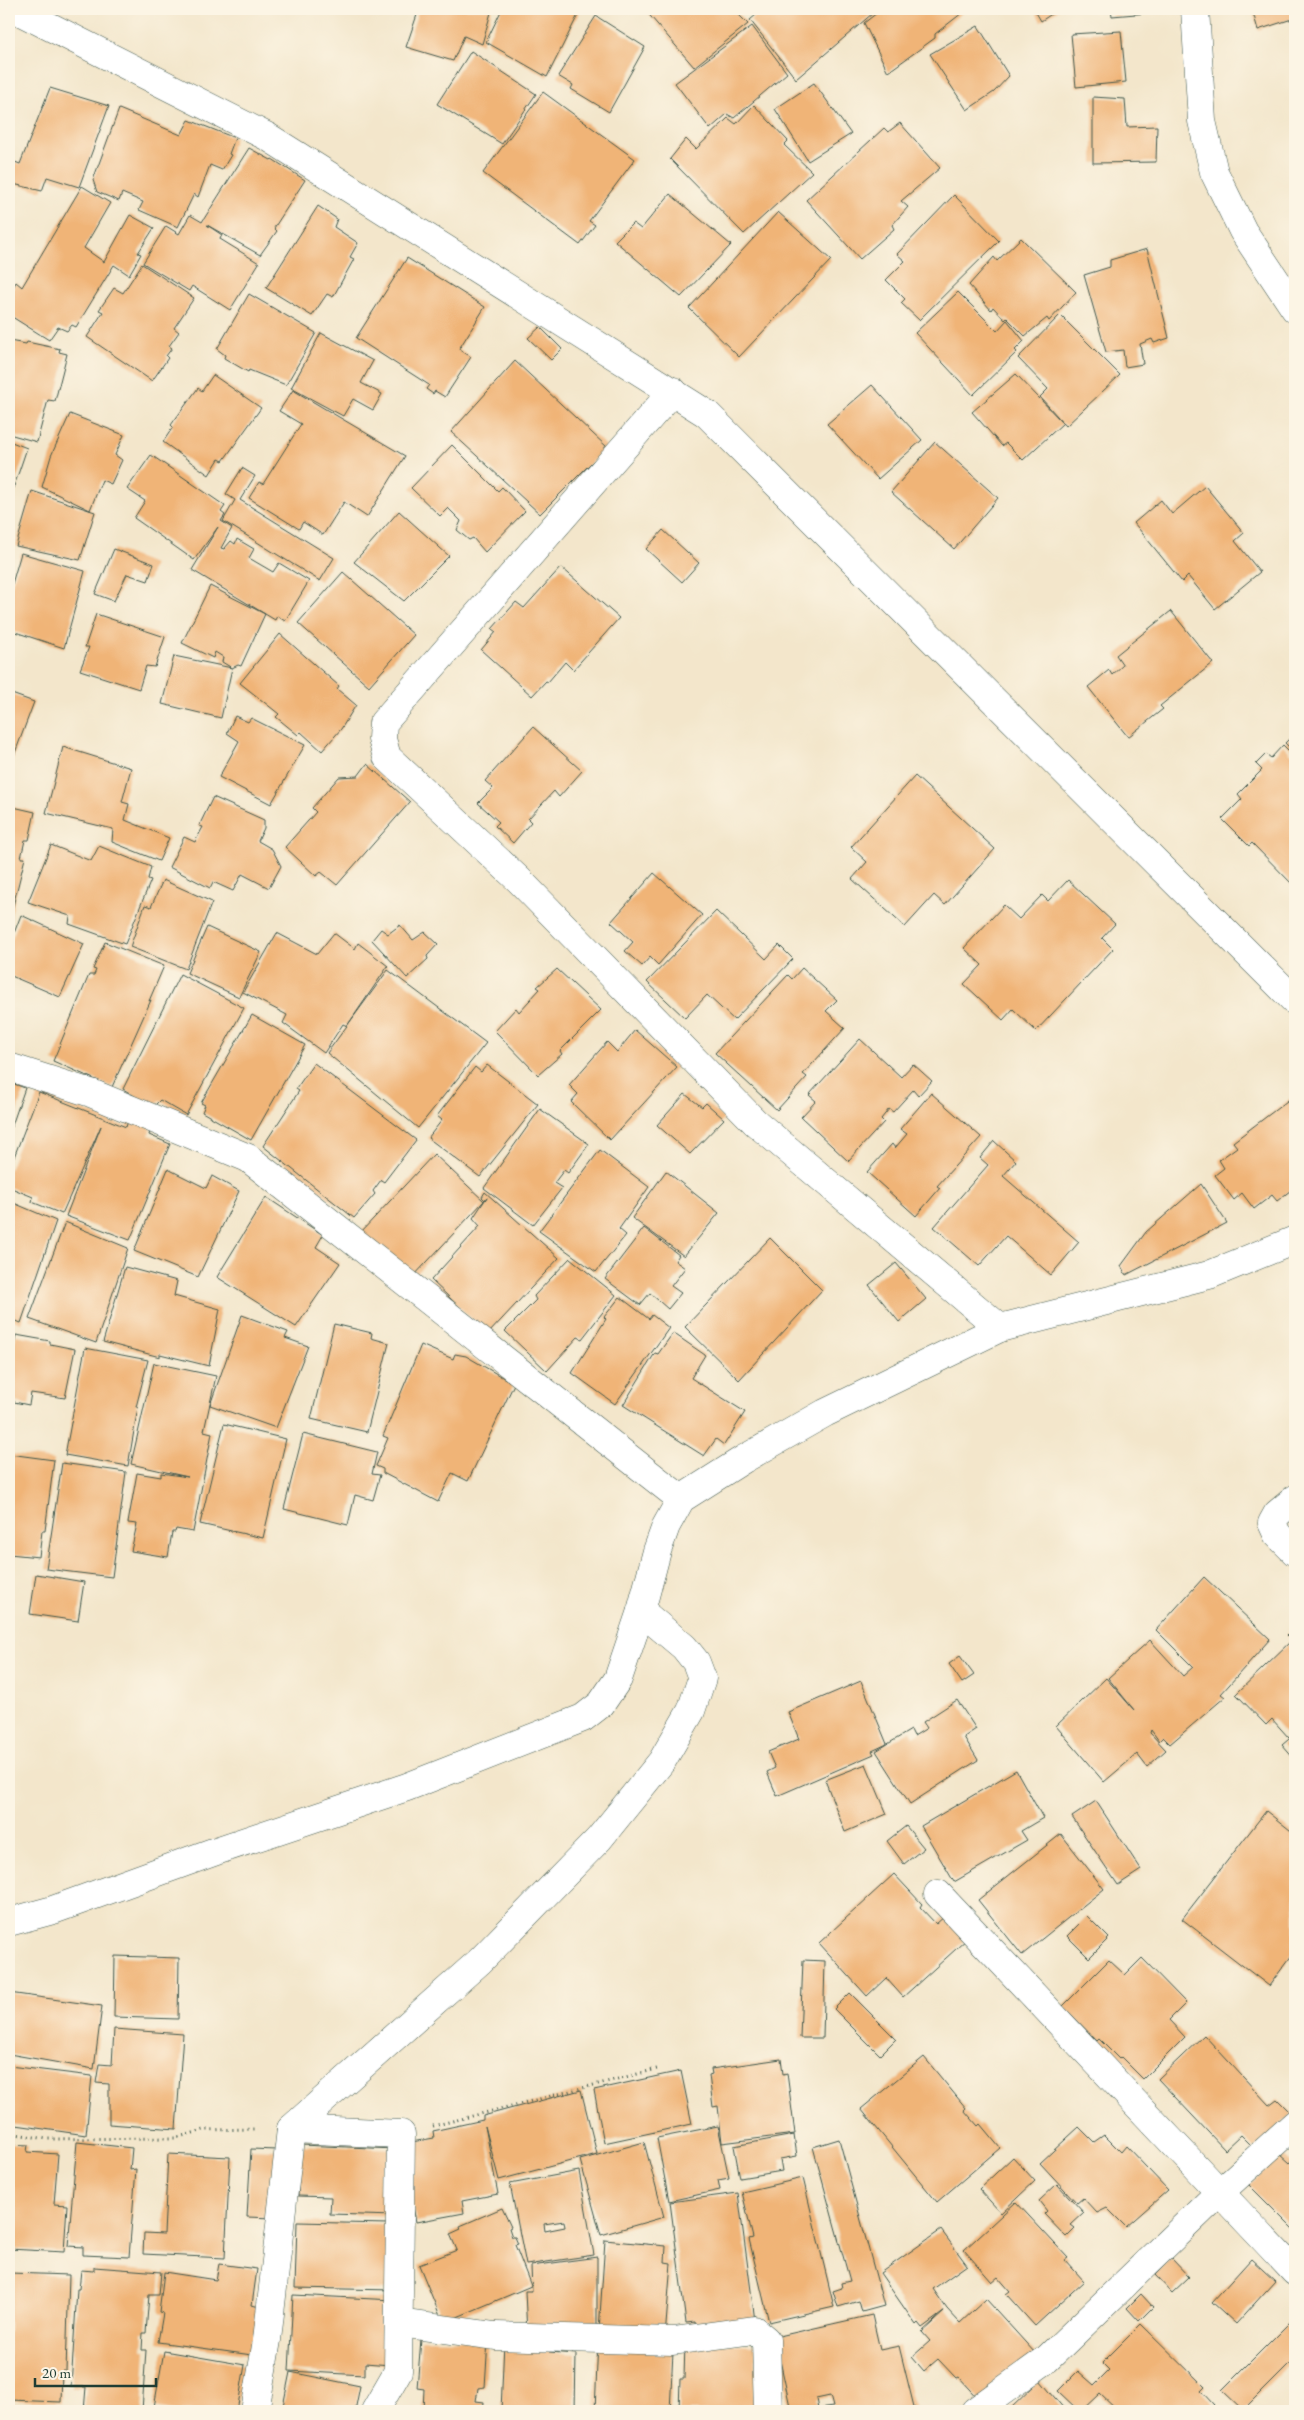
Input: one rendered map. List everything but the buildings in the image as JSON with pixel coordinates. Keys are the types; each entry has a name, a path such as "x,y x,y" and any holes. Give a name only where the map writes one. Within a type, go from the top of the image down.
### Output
{"street":[{"path":"15,9 268,137 707,414 1295,1001"},
{"path":"1195,9 1202,121 1214,172 1243,231 1295,309"},
{"path":"673,391 382,723 382,739 387,757 519,880 755,1122 1000,1328"},
{"path":"9,1067 91,1093 248,1158 681,1499"},
{"path":"9,1922 53,1910 216,1851 407,1787 583,1718 601,1704 618,1679 641,1611 657,1551 666,1526 681,1499 744,1459 825,1413 1000,1328 1209,1275 1295,1240"},
{"path":"1295,1500 1277,1514 1272,1523 1277,1534 1295,1552"},
{"path":"255,2411 267,2340 291,2129 480,1961 599,1839 662,1761 691,1711 702,1678 696,1662 684,1647 641,1611"},
{"path":"938,1894 1295,2272"},
{"path":"975,2411 1047,2359 1219,2193 1295,2124"},
{"path":"291,2129 401,2134 398,2371 375,2411"},
{"path":"399,2323 495,2336 673,2341 754,2330 766,2340 768,2411"}],"path":[{"path":"401,2134 657,2068"},
{"path":"9,2133 47,2139 174,2138 204,2130 291,2129"}]}
